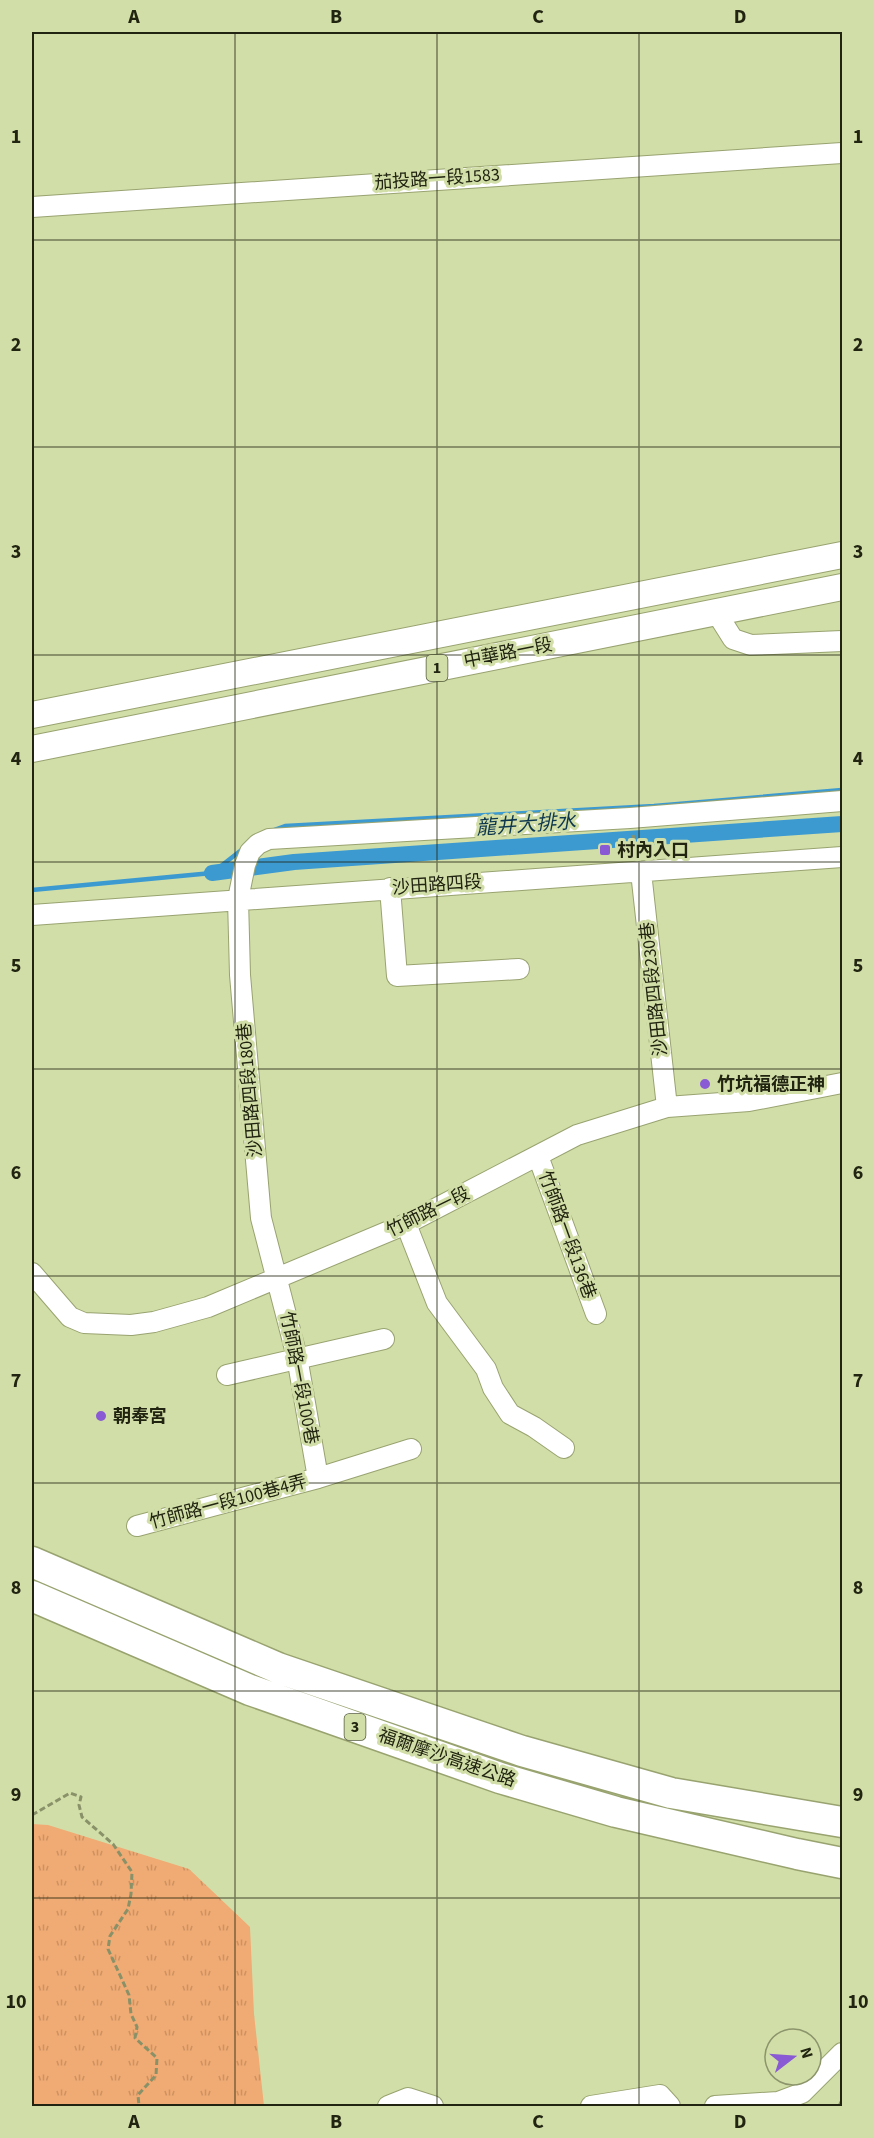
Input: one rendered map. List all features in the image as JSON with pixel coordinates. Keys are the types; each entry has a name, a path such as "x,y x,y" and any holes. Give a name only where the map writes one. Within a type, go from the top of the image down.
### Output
{"highway":[{"name":"福爾摩沙高速公路","path":"32,1562 278,1668 522,1751 671,1793 843,1822"},
{"name":"福爾摩沙高速公路","path":"32,1596 250,1690 500,1778 616,1812 843,1863"}],"main road":[{"name":"中華路一段","path":"32,715 843,555"},
{"name":"中華路一段","path":"32,749 843,587"}],"street":[{"name":"茄投路一段1583","path":"32,207 843,153"},
{"path":"716,612 733,639 751,645 843,640"},
{"name":"沙田路四段180巷","path":"278,1279 261,1218 240,975 238,899 245,865 250,852 258,844 270,839 630,818 843,801"},
{"name":"沙田路四段","path":"32,915 390,888 640,866 843,857"},
{"name":"沙田路四段230巷","path":"640,866 667,1107"},
{"path":"390,888 397,976 519,969"},
{"name":"竹師路一段","path":"32,1273 70,1317 84,1323 131,1325 154,1322 208,1307 406,1224 577,1135 667,1107 749,1101 843,1083"},
{"name":"竹師路一段136巷","path":"538,1156 596,1314"},
{"path":"406,1224 437,1303 486,1369 493,1388 510,1414 564,1448"},
{"name":"竹師路一段100巷","path":"278,1279 297,1358 318,1478"},
{"path":"227,1375 384,1339"},
{"name":"竹師路一段100巷4弄","path":"137,1526 318,1478 411,1449"},
{"path":"715,2106 778,2102 802,2093 843,2053"},
{"path":"591,2106 660,2096 670,2106"},
{"path":"388,2106 408,2098 433,2106"}],"path":[{"path":"631,826 640,866"},
{"path":"32,1815 70,1793 81,1797 79,1805 82,1817 113,1844 132,1872 132,1894 128,1909 110,1936 108,1949 129,1995 131,2014 137,2027 135,2038 158,2058 156,2075 138,2095 140,2106"},
{"path":"839,2106 843,2100"}],"green space":[{"path":"32,1824 48,1825 189,1869 250,1927 254,2014 264,2106 32,2106"}],"waterway":[{"path":"274,830 285,826 654,806 842,790"},
{"name":"龍井大排水","path":"212,873 294,862 842,824"},
{"path":"32,890 212,873 244,848"}],"place":[{"name":"村內入口","path":"605,850"},
{"name":"竹坑福德正神","path":"705,1084"},
{"name":"朝奉宮","path":"101,1416"}]}
